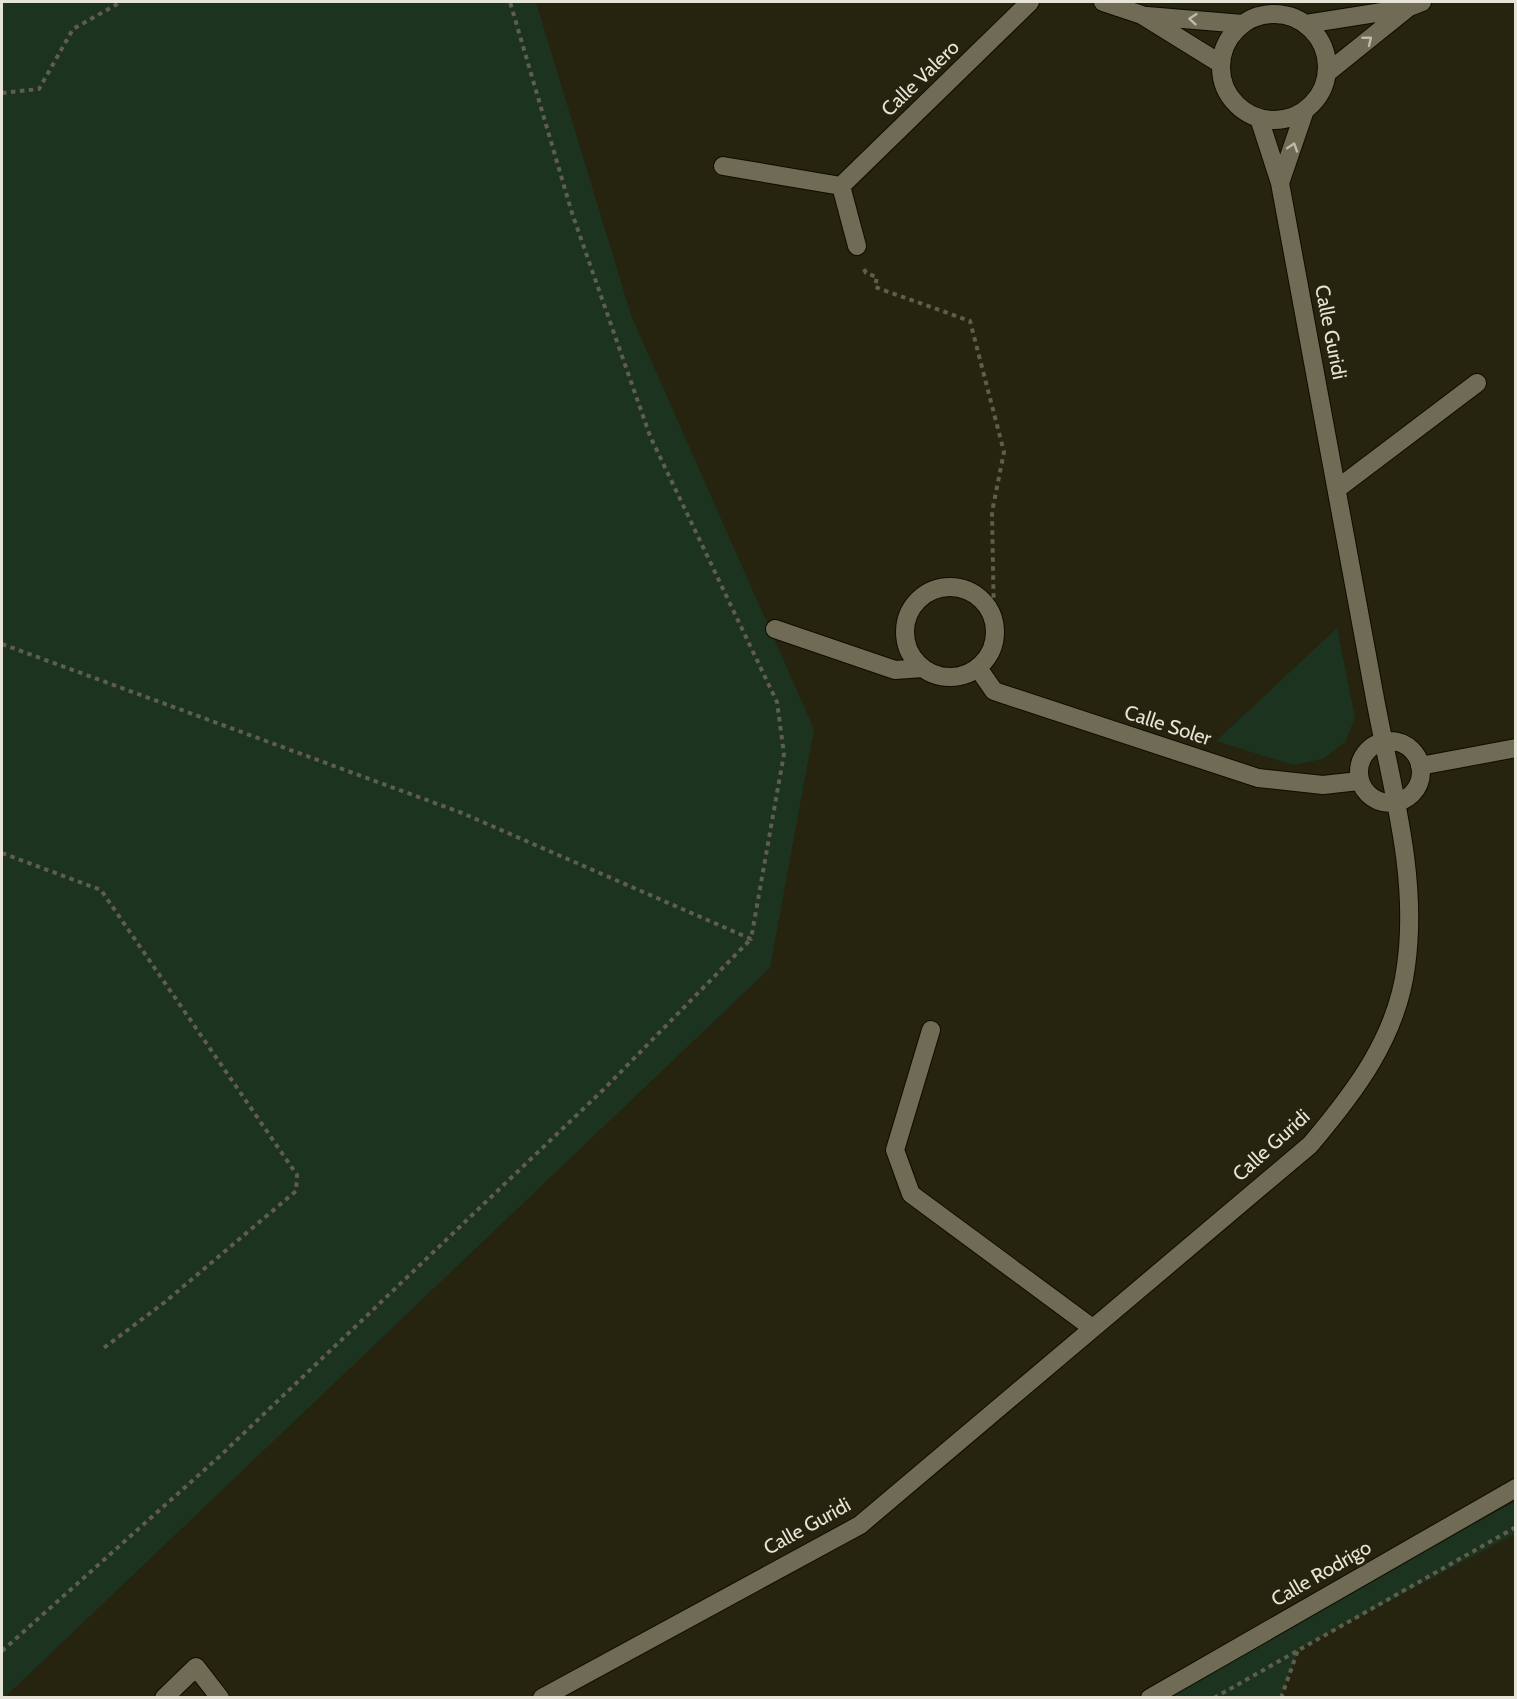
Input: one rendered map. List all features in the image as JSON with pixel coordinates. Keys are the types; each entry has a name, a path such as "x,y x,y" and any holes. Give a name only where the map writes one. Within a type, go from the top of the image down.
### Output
{"street":[{"name":"Calle Valero","path":"841,186 1030,2"},
{"path":"1103,2 1243,24"},
{"path":"1306,24 1415,4"},
{"path":"1327,73 1415,4"},
{"path":"1141,8 1221,64"},
{"path":"1275,14 1292,16 1306,24 1319,38 1326,55 1327,73 1316,100 1305,110 1290,117 1275,120 1259,117 1241,107 1227,91 1221,64 1224,48 1232,35 1243,24 1258,16 1275,14"},
{"name":"Calle Guridi","path":"1281,183 1305,110"},
{"name":"Calle Guridi","path":"542,1698 649,1637 861,1525 1091,1327 1310,1145 1351,1097 1378,1052 1395,1010 1406,967 1410,905 1405,850 1382,742 1281,183 1259,117"},
{"path":"723,166 841,186 857,246"},
{"path":"1337,489 1477,383"},
{"path":"775,629 895,670 923,668 946,677 963,676 978,668 989,655 995,639 994,622 987,606 975,595 959,588 942,588 926,594 910,614 905,639 912,655 923,668"},
{"name":"Calle Soler","path":"978,668 994,691 1258,778 1323,785 1359,781"},
{"path":"1394,741 1406,746 1415,755 1420,766 1418,786 1412,794 1395,803 1380,802 1367,794 1359,781 1362,757 1371,747 1382,742 1394,741"},
{"path":"1420,766 1515,748"},
{"path":"931,1030 895,1150 911,1194 1091,1327"},
{"name":"Calle Rodrigo","path":"1150,1698 1515,1488"},
{"path":"164,1698 196,1667 220,1698"}],"path":[{"path":"2,93 39,89 73,29 121,2"},
{"path":"2,1650 221,1455 603,1090 752,939 784,754 777,702 650,436 572,213 510,2"},
{"path":"857,246 866,273 877,277 875,287 969,321 1004,452 992,512 994,622"},
{"path":"2,644 462,813 752,939"},
{"path":"2,853 101,890 297,1175 296,1191 165,1302 101,1350"},
{"path":"1214,1698 1515,1527"},
{"path":"1281,1698 1299,1649"}],"green space":[{"path":"2,2 536,2 631,315 814,729 770,968 2,1698"},
{"path":"1337,628 1355,718 1345,742 1323,759 1293,765 1216,741"},
{"path":"1515,1502 1515,1534 1299,1649 1281,1697 1168,1698 1453,1535"}]}
